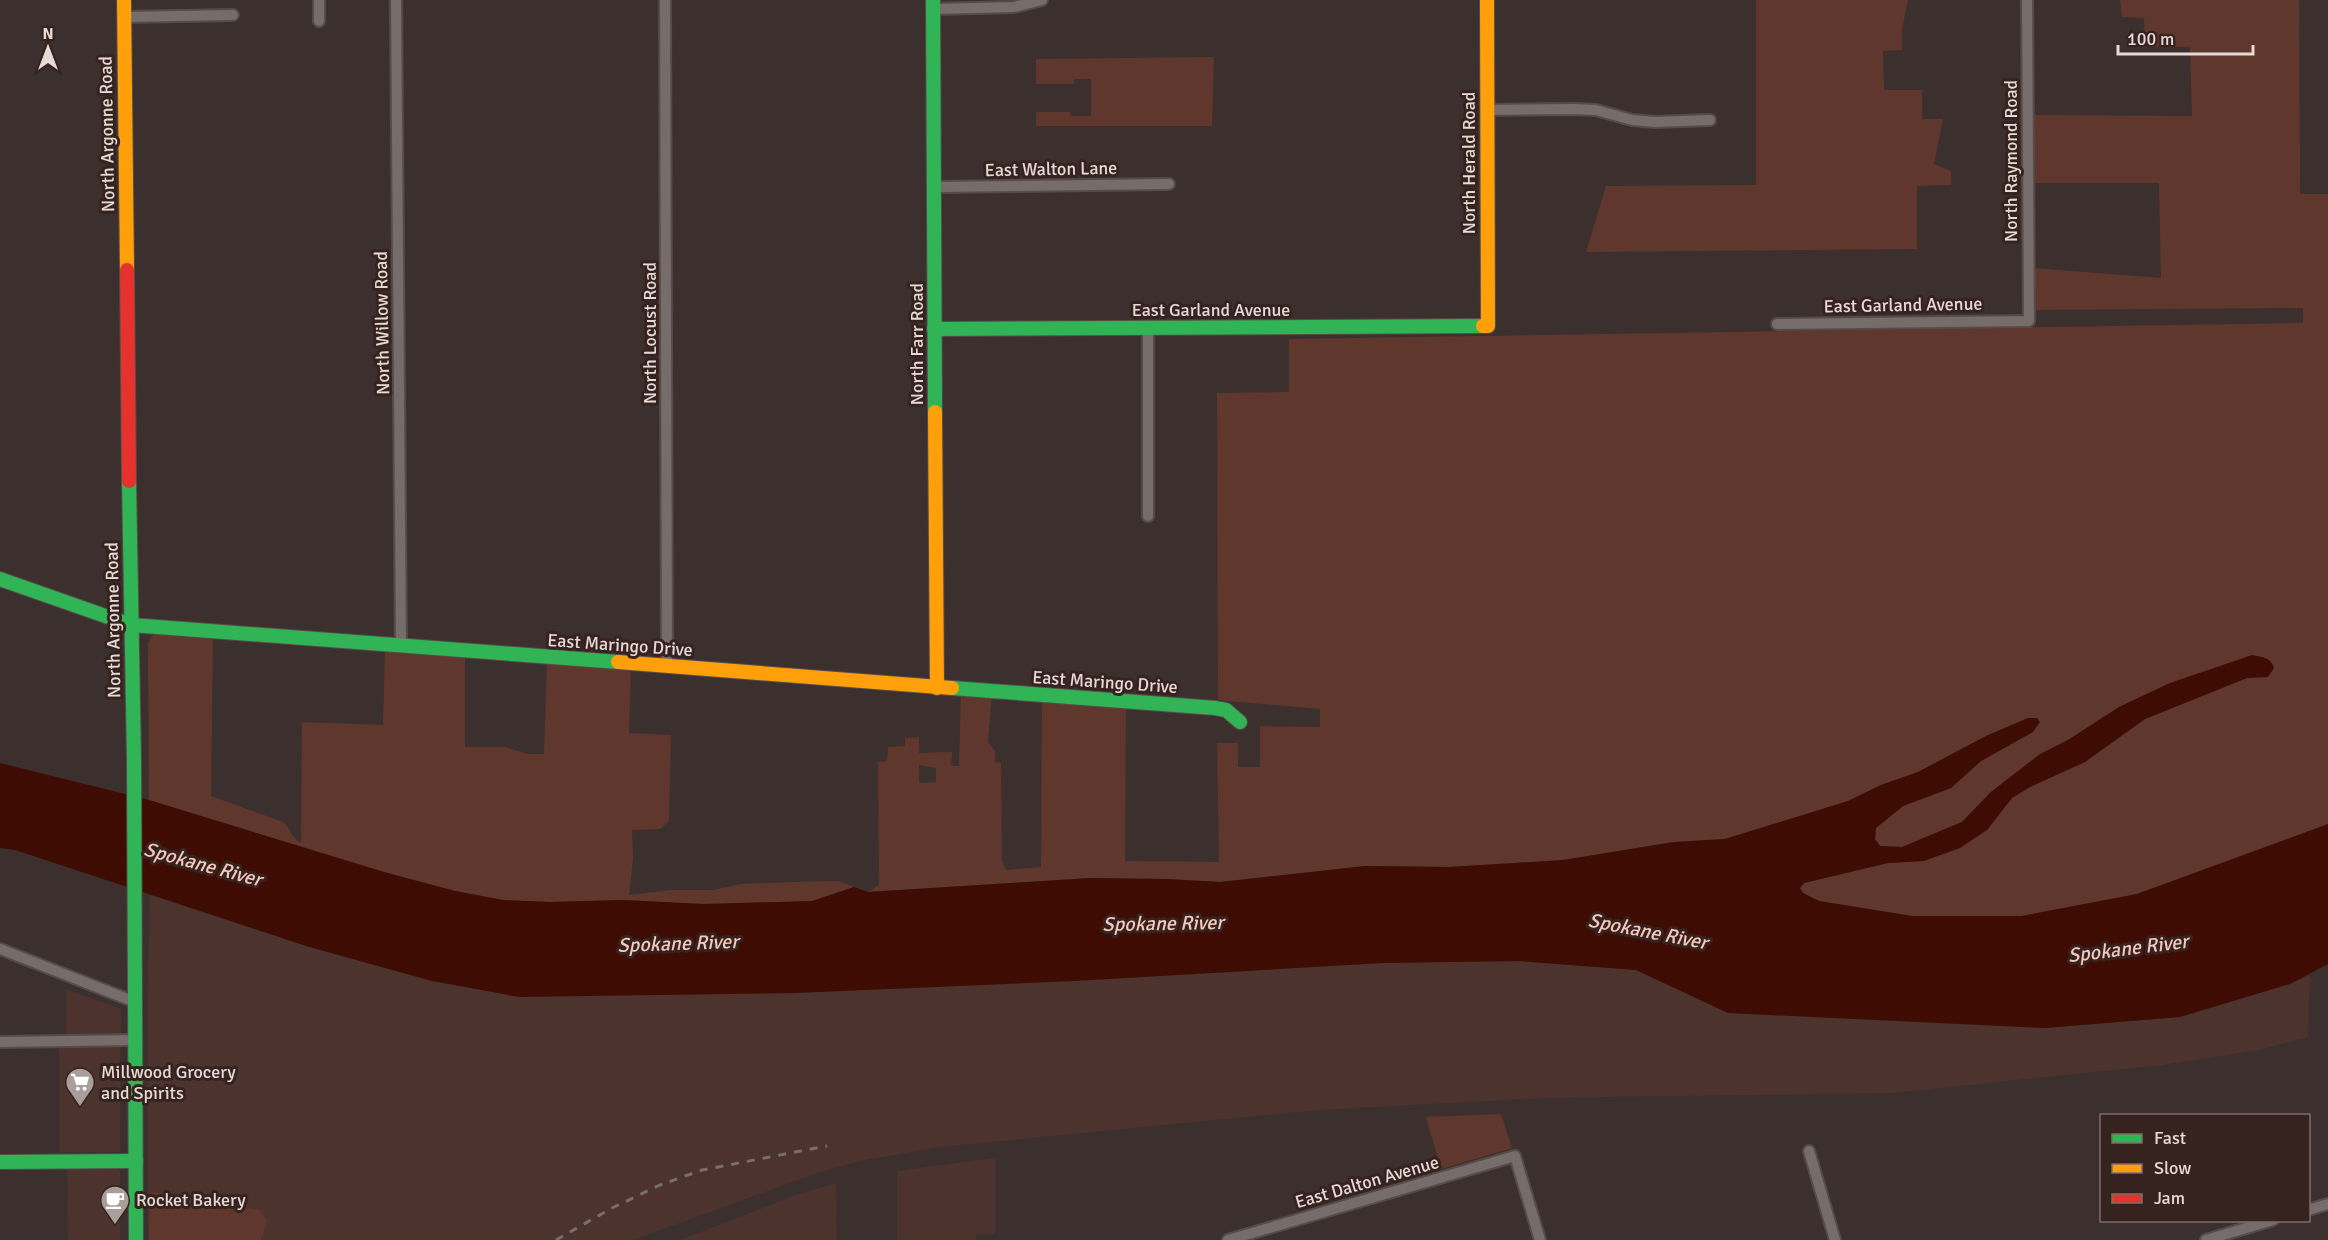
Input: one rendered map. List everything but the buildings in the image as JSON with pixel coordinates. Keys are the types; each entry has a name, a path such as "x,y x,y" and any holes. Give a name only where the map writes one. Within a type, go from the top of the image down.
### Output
{"street":[{"name":"North Argonne Road","path":"124,0 130,625 134,761 136,1240"},
{"path":"319,0 319,21"},
{"name":"North Willow Road","path":"396,0 401,646"},
{"name":"North Locust Road","path":"665,0 667,666"},
{"path":"933,4 1014,7 1042,0"},
{"name":"North Herald Road","path":"1487,0 1488,326"},
{"name":"North Raymond Road","path":"2027,0 2029,321"},
{"name":"North Farr Road","path":"933,4 936,688"},
{"path":"124,17 233,15"},
{"path":"1487,110 1574,109 1596,110 1632,120 1655,122 1710,120"},
{"name":"East Walton Lane","path":"934,187 1169,184"},
{"name":"East Garland Avenue","path":"1777,324 2029,321"},
{"name":"East Garland Avenue","path":"934,329 1488,326"},
{"path":"1148,329 1148,516"},
{"name":"East Maringo Drive","path":"0,579 130,625 1215,708 1226,710 1240,722"},
{"path":"0,949 135,1002"},
{"path":"0,1042 135,1040"},
{"path":"1809,1151 1835,1240"},
{"name":"East Dalton Avenue","path":"1228,1240 1515,1156 1540,1240"},
{"path":"0,1162 136,1161"},
{"path":"2310,1209 2328,1204"},
{"path":"2206,1240 2269,1222"}],"shaded area":[{"path":"1756,0 1908,0 1902,29 1902,50 1883,51 1884,90 1922,90 1922,119 1943,119 1934,164 1951,171 1951,185 1917,186 1917,249 1586,252 1606,186 1756,185"},
{"path":"2120,0 2299,0 2300,194 2328,194 2328,824 2137,894 2022,916 1912,916 1819,901 1803,893 1799,888 1804,883 1888,863 1924,861 1987,830 2012,798 2030,787 2085,762 2145,719 2246,678 2170,683 2119,707 2068,740 2039,755 1991,792 1962,822 1902,847 1880,846 1875,839 1876,828 1903,806 1951,788 1981,761 2033,732 2028,718 1986,736 1918,772 1881,785 1848,801 1725,839 1674,842 1563,860 1449,867 1365,866 1220,882 1090,878 868,892 879,885 878,762 887,761 888,747 905,746 905,738 919,737 919,753 952,752 951,766 959,766 961,693 992,695 988,742 995,751 995,762 1001,763 1002,861 1006,870 1041,867 1042,698 1126,705 1125,861 1219,862 1217,743 1238,743 1238,767 1260,767 1260,726 1320,727 1320,709 1218,700 1217,393 1289,392 1289,339 2303,323 2303,308 2034,310 2033,268 2161,278 2159,183 2033,183 2033,115 2192,116 2190,47 2145,46 2144,18 2122,17","holes":["919,765 936,768 936,782 919,783"]},
{"path":"1214,57 1212,126 1036,126 1036,112 1070,112 1071,116 1091,116 1091,79 1074,79 1074,84 1036,84 1036,59"},
{"path":"156,633 213,634 211,796 283,822 301,843 302,722 383,725 385,649 465,655 465,747 505,747 527,754 544,754 547,661 631,669 629,733 671,735 669,821 660,829 632,830 633,859 629,895 670,890 713,890 741,884 791,882 839,881 854,887 812,901 704,904 622,900 550,902 503,900 455,891 384,872 149,800 148,644 150,638"},
{"path":"150,893 306,946 432,981 1074,981 1382,963 1519,961 1636,970 1728,1013 2045,1028 2180,1017 2290,984 2310,975 2308,1037 2259,1050 2163,1065 1892,1093 1543,1098 1319,1110 940,1147 860,1161 817,1173 633,1240 148,1240"},
{"path":"66,989 121,1009 121,1035 66,1035"},
{"path":"120,1046 120,1152 59,1152 59,1047"},
{"path":"1501,1114 1512,1148 1441,1169 1426,1117"},
{"path":"995,1158 995,1234 976,1234 976,1240 897,1240 897,1171"},
{"path":"67,1167 116,1167 120,1172 120,1240 68,1240"},
{"path":"836,1183 837,1240 680,1240 796,1195"},
{"path":"150,1193 260,1210 267,1220 261,1240 149,1240"}],"water":[{"name":"Spokane River","path":"2252,655 2265,658 2273,664 2274,668 2268,677 2247,678 2145,719 2085,762 2030,787 2012,798 1987,830 1960,848 1924,861 1888,863 1804,883 1800,888 1803,893 1819,901 1912,916 2022,916 2137,894 2328,824 2328,964 2290,984 2180,1017 2045,1028 1728,1013 1636,970 1519,961 1382,963 1074,981 796,993 519,997 432,981 306,946 15,850 0,848 0,763 149,800 384,872 455,891 503,900 550,902 622,900 704,904 812,901 854,887 868,892 1090,878 1220,882 1365,866 1449,867 1563,860 1674,842 1725,839 1848,801 1881,785 1918,772 1986,736 2028,718 2037,718 2040,722 2033,732 1981,761 1951,788 1903,806 1876,828 1875,839 1880,846 1902,847 1962,822 1991,792 2040,754 2068,740 2119,707 2170,683"}],"railway":[{"path":"556,1240 612,1208 660,1185 702,1170 827,1146"}],"traffic: fast":[{"path":"933,0 935,412"},
{"path":"934,329 1483,326"},
{"path":"129,481 134,761 136,1240"},
{"path":"0,579 131,625 618,662"},
{"path":"952,688 1215,708 1226,710 1240,722"},
{"path":"0,1162 136,1161"}],"traffic: slow":[{"path":"124,0 127,270"},
{"path":"1483,326 1488,326 1487,0"},
{"path":"935,412 937,688"},
{"path":"618,662 952,688"}],"traffic: jam":[{"path":"127,270 129,481"}],"place":[{"name":"Millwood Grocery and Spirits","path":"80,1108"},
{"name":"Rocket Bakery","path":"115,1226"}]}
